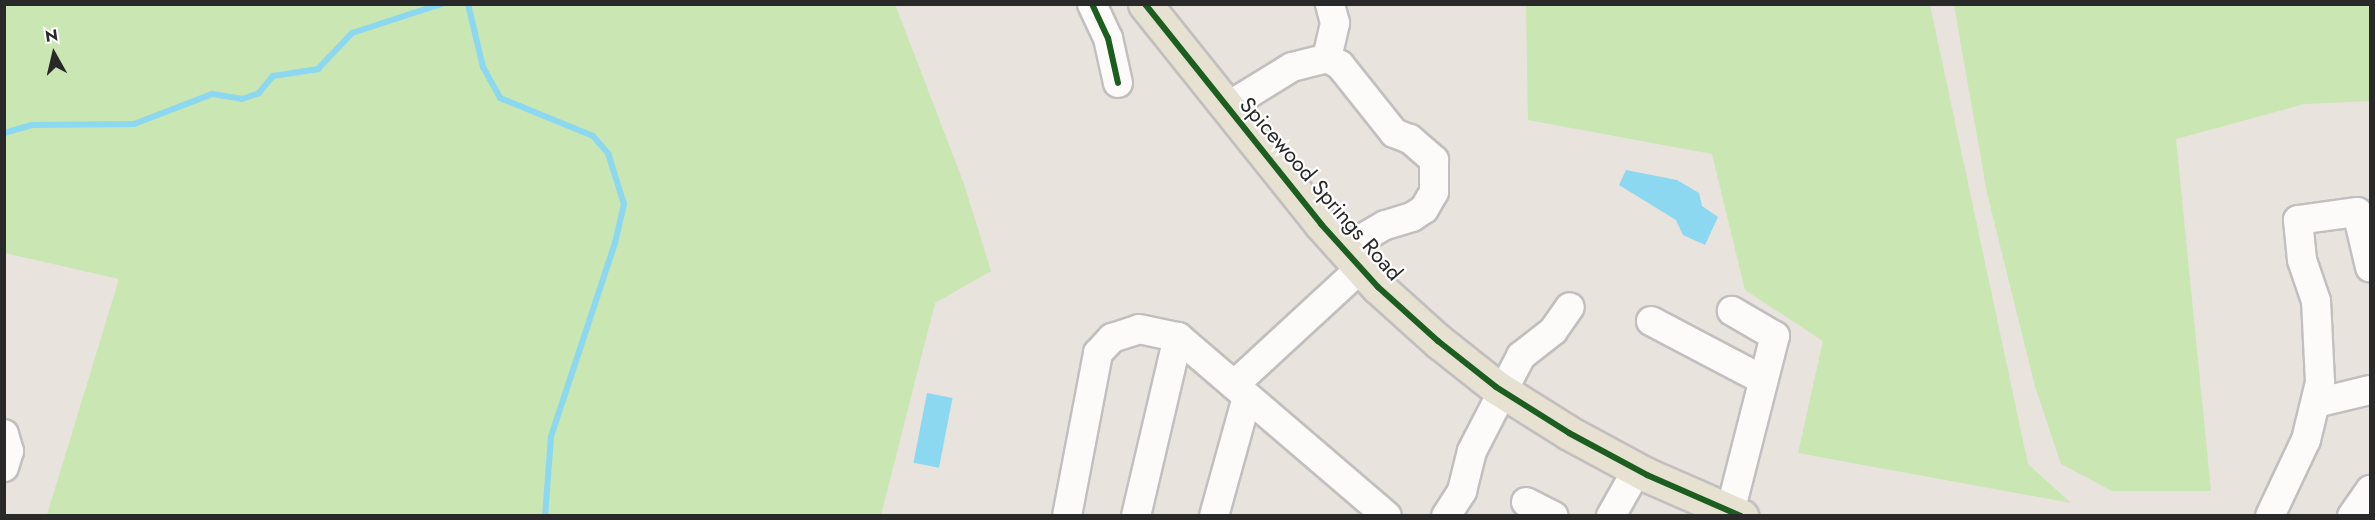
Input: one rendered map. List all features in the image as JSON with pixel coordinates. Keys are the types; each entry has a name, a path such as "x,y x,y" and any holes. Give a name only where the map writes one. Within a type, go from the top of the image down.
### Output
{"main road":[{"name":"Spicewood Springs Road","path":"1145,4 1352,258 1438,341 1502,391 1697,507 1733,514"}],"street":[{"path":"1092,4 1108,38 1118,83"},
{"path":"1327,58 1335,23 1330,4"},
{"path":"1214,516 1241,391 1352,258 1385,225 1412,217 1424,208 1434,192 1437,178 1434,160 1410,139 1394,133 1340,64 1327,58 1292,67 1227,107"},
{"path":"2270,516 2306,440 2320,382 2316,302 2302,260 2298,220 2357,212 2370,267"},
{"path":"1446,516 1462,491 1472,451 1521,356 1554,331 1570,308"},
{"path":"1732,310 1775,336 1733,514"},
{"path":"1651,321 1763,380"},
{"path":"1067,516 1102,345 1139,329 1178,337 1387,516"},
{"path":"1136,516 1178,337"},
{"path":"2316,403 2370,390"},
{"path":"4,434 9,451 4,467"},
{"path":"1611,516 1636,470"},
{"path":"2352,516 2370,490"},
{"path":"1526,502 1554,516"}],"green space":[{"path":"895,4 964,184 991,271 935,303 881,515 47,515 119,279 5,253 5,5"},
{"path":"1526,5 1930,5 2028,464 2071,503 1798,453 1823,341 1745,290 1712,154 1528,120"},
{"path":"1954,5 2370,5 2370,101 2304,104 2176,139 2211,491 2112,491 2061,464 2035,386 1987,193"}],"water":[{"path":"1626,170 1677,180 1699,193 1702,206 1718,217 1705,245 1683,235 1676,220 1619,185"},
{"path":"927,393 953,398 939,468 913,463"}],"waterway":[{"path":"4,133 32,125 134,124 212,94 242,99 259,93 273,76 318,69 352,33 441,4"},
{"path":"468,4 483,67 500,98 593,136 608,153 624,204 615,243 551,437 545,516"}],"cycle path":[{"path":"1092,4 1108,38 1118,83"},
{"path":"1145,4 1321,224 1378,287 1438,341 1496,387 1569,433 1647,475 1741,516"}]}
